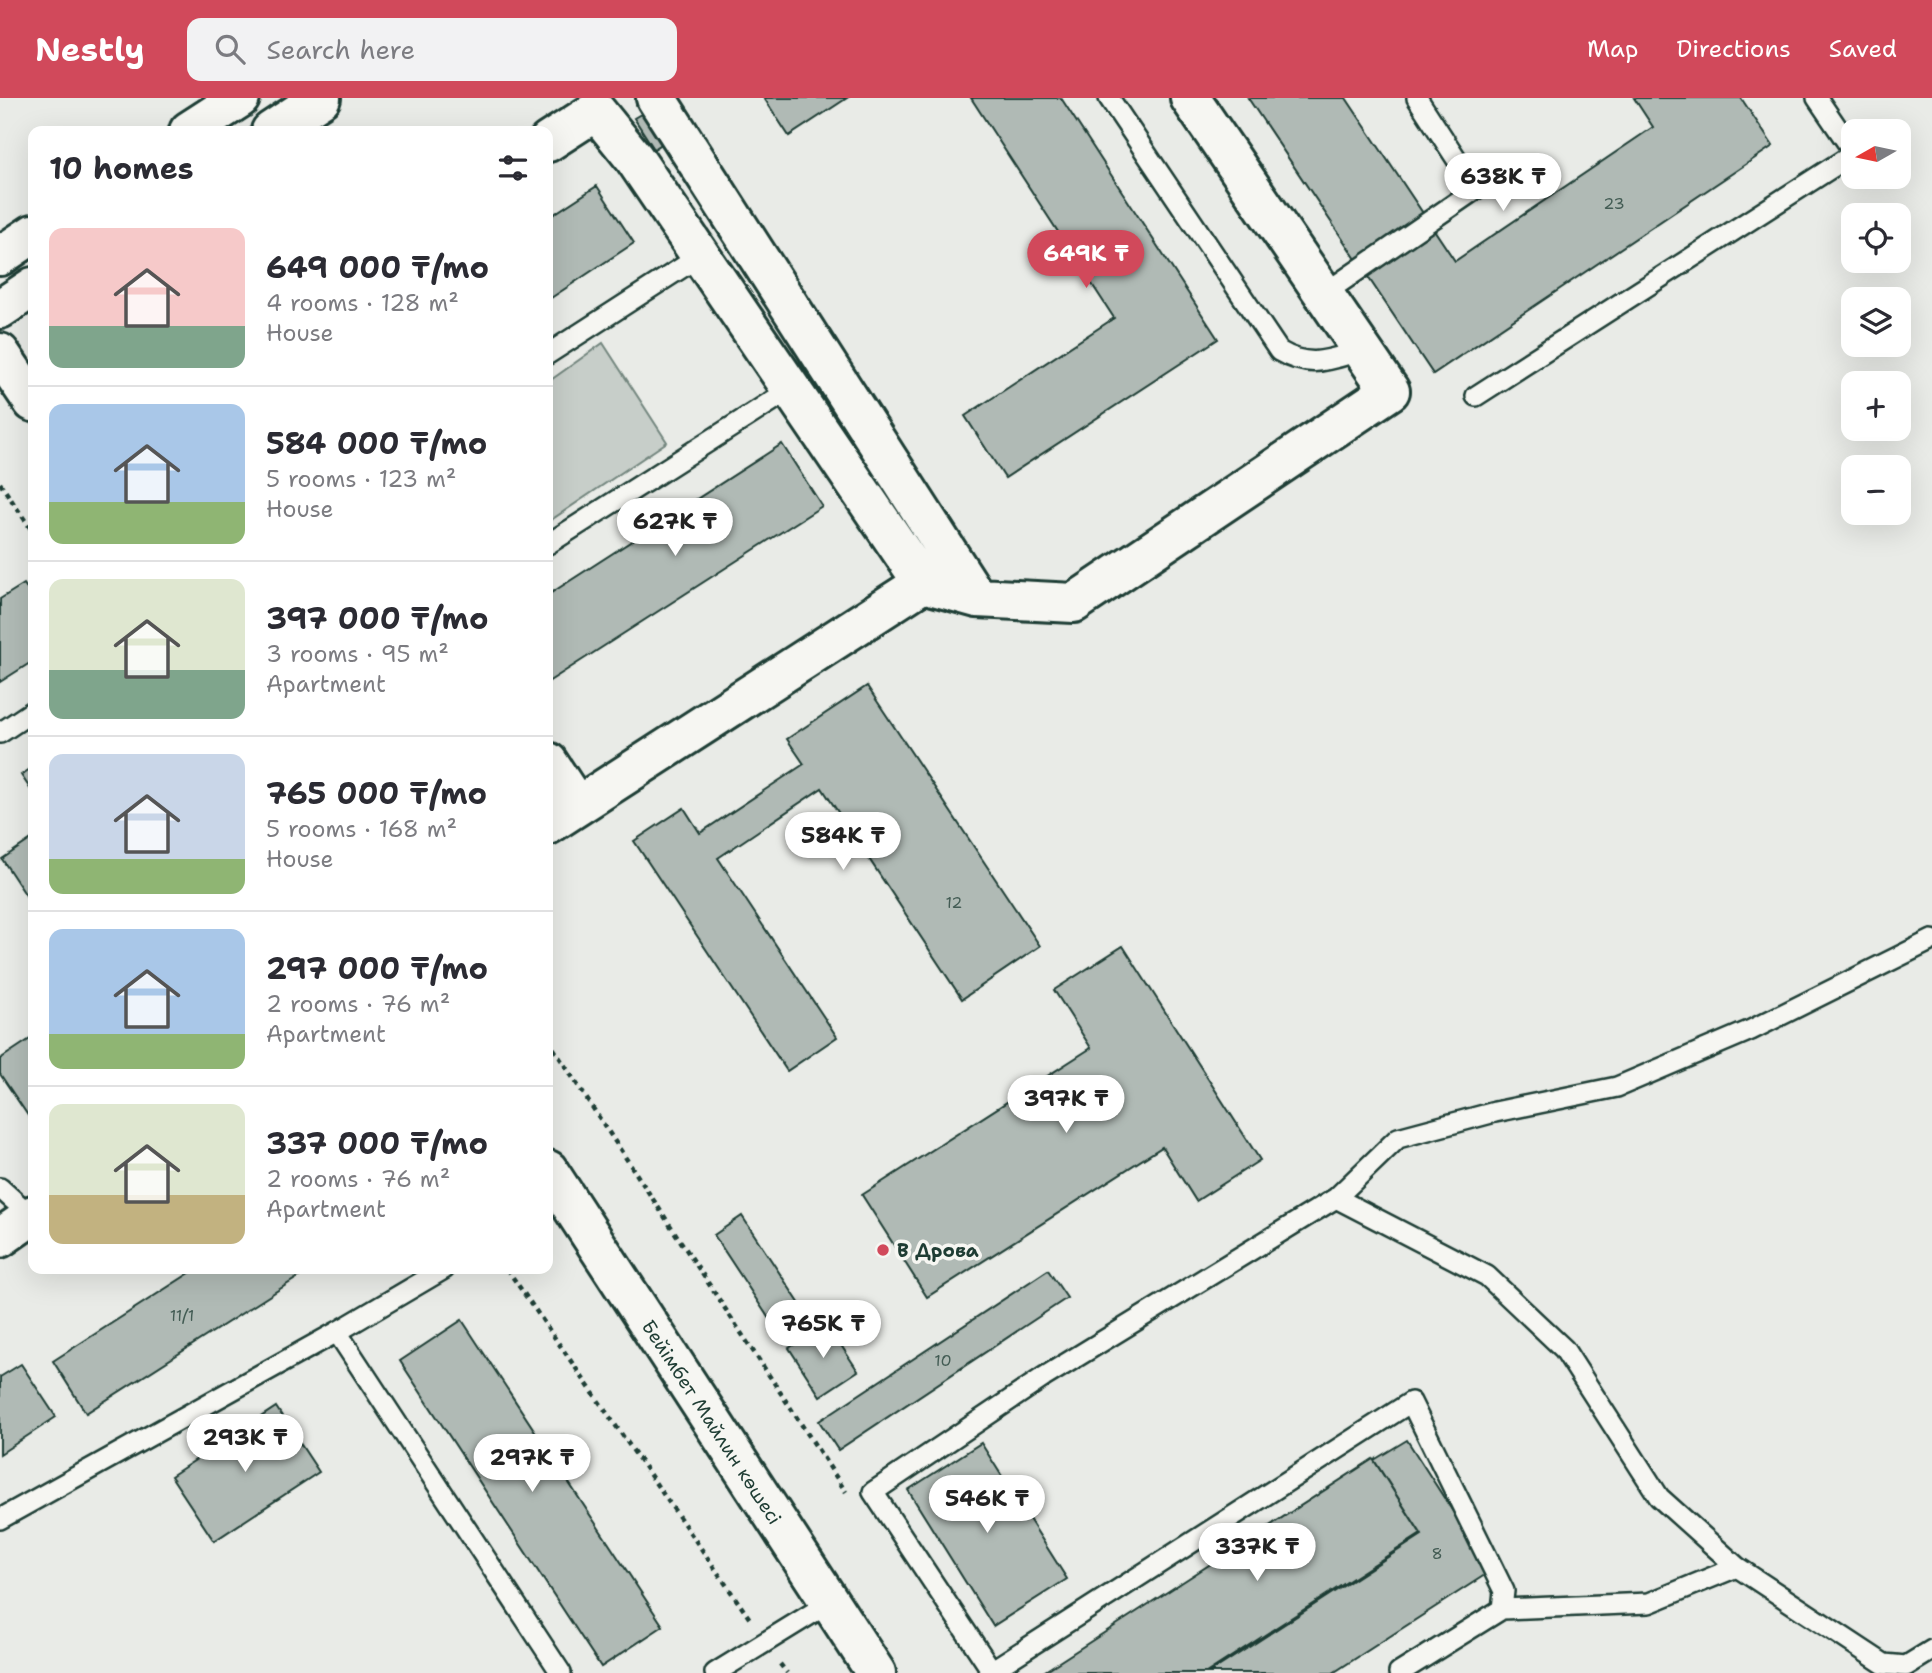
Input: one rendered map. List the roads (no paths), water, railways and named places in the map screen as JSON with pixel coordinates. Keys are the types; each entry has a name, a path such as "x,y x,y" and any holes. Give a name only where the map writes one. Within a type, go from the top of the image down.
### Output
{"street":[{"path":"197,126 240,98"},
{"path":"279,126 321,98"},
{"path":"656,98 977,598"},
{"path":"553,139 596,111 634,158 923,583 977,598 1074,603 1390,391 1190,98"},
{"path":"0,256 28,237"},
{"path":"0,309 28,291"},
{"path":"0,353 28,395"},
{"path":"553,781 562,816 923,583"},
{"name":"Бейімбет Майлин көшесі","path":"553,1191 876,1673"},
{"path":"0,1238 28,1218"}],"lane":[{"path":"1109,98 1279,351 1297,362 1315,363 1363,350"},
{"path":"1325,293 1476,189 1417,98"},
{"path":"1817,98 1841,135"},
{"path":"1476,396 1841,161"},
{"path":"553,351 700,256"},
{"path":"553,541 791,389"},
{"path":"0,733 28,714"},
{"path":"1502,1609 1504,1591 1411,1402 990,1672 873,1492 1044,1377 1336,1198 1398,1139 1494,1112 1617,1087 1751,1030 1932,940"},
{"path":"0,1188 28,1212"},
{"path":"1336,1198 1487,1276 1564,1349 1659,1497 1738,1567 1884,1664 1906,1666 1932,1650"},
{"path":"0,1519 337,1332 436,1274"},
{"path":"337,1332 561,1673"},
{"path":"1399,1673 1502,1609 1648,1603 1738,1567"},
{"path":"715,1673 829,1603"}],"place":[{"name":"В Дрова","path":"883,1250"}]}
